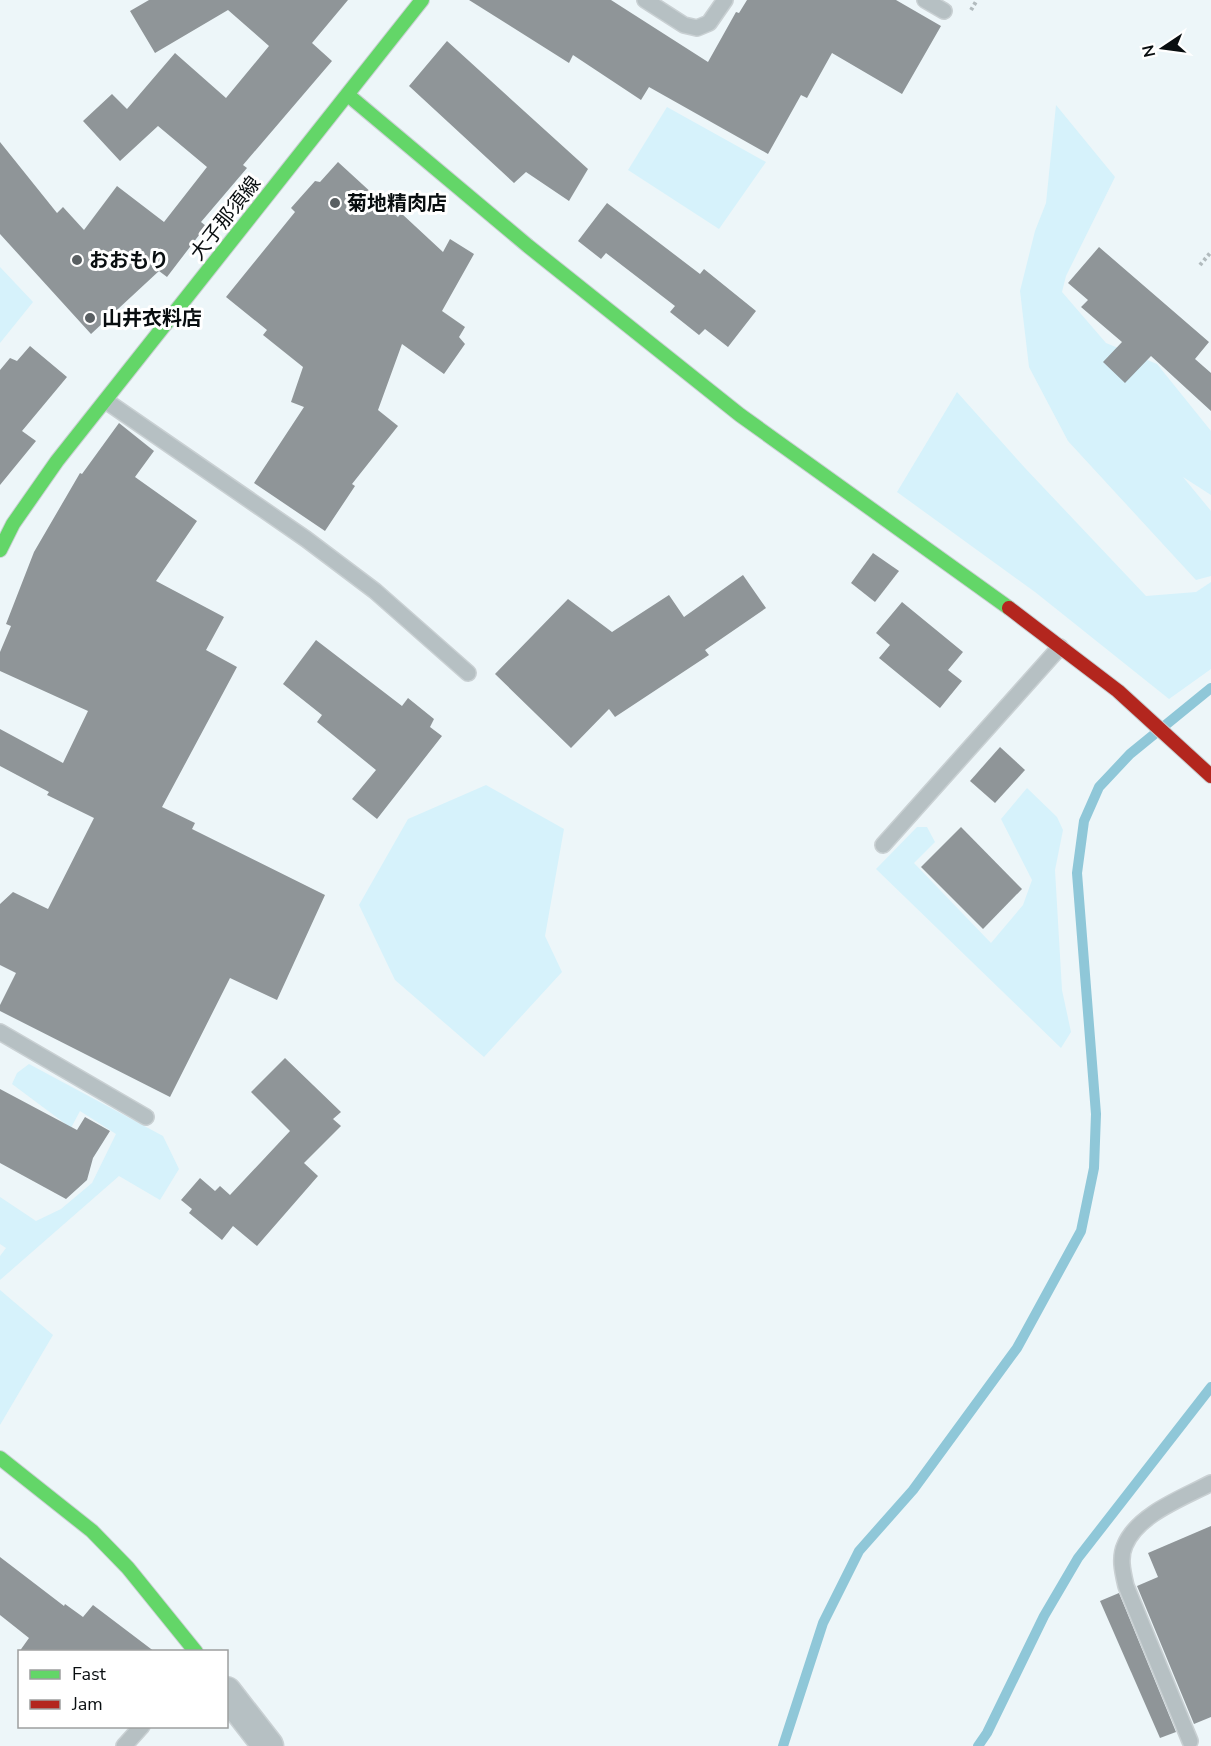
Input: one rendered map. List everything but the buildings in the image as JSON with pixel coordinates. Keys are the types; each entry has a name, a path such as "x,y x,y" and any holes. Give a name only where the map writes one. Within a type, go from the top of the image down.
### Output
{"street":[{"name":"大子那須線","path":"0,550 13,524 57,461 422,0"},
{"path":"348,95 528,246 740,415 1119,691 1211,776"},
{"path":"0,1458 46,1491 92,1531 128,1568 193,1650"},
{"path":"228,1695 268,1746"}],"lane":[{"path":"645,0 684,25 697,28 709,23 725,0"},
{"path":"925,0 944,11"},
{"path":"105,401 375,591 468,673"},
{"path":"883,844 1060,647"},
{"path":"0,1032 146,1117"},
{"path":"1190,1741 1126,1586 1121,1566 1124,1546 1134,1529 1211,1483"},
{"path":"124,1746 140,1728"}],"path":[{"path":"1200,265 1211,252"}],"shaded area":[{"path":"1056,105 1115,177 1066,276 1062,292 1106,343 1157,364 1211,431 1211,495 1183,477 1211,511 1211,576 1196,580 1068,441 1029,367 1020,291 1035,231 1046,203"},
{"path":"667,107 766,162 719,229 628,170"},
{"path":"0,267 33,302 0,343"},
{"path":"957,392 1146,596 1196,592 1211,582 1211,669 1169,699 1035,592 897,492"},
{"path":"486,785 564,829 545,936 562,972 484,1057 395,980 359,905 408,819"},
{"path":"1027,788 1057,817 1063,830 1055,870 1062,990 1071,1032 1061,1048 876,869 917,827 927,827 935,842 914,863 991,943 1023,905 1032,880 1001,819"},
{"path":"29,1064 163,1136 179,1169 160,1200 119,1176 0,1280 0,1256 6,1248 0,1244 0,1197 36,1221 61,1209 92,1183 116,1134 80,1111 71,1128 12,1084 17,1073"},
{"path":"0,1290 53,1335 0,1425"}],"waterway":[{"path":"783,1746 823,1623 859,1551 913,1490 1017,1348 1081,1231 1094,1168 1096,1114 1077,873 1084,821 1099,787 1130,754 1211,688"},
{"path":"978,1746 987,1733 1044,1616 1078,1558 1211,1387"}],"traffic: fast":[{"path":"0,550 13,524 57,461 422,0"},
{"path":"348,95 528,246 740,415 1009,608"},
{"path":"0,1458 92,1531 128,1568 194,1650"}],"traffic: jam":[{"path":"1009,608 1118,691 1211,776"}],"place":[{"name":"菊地精肉店","path":"335,203"},
{"name":"おおもり","path":"77,260"},
{"name":"山井衣料店","path":"90,318"}]}
